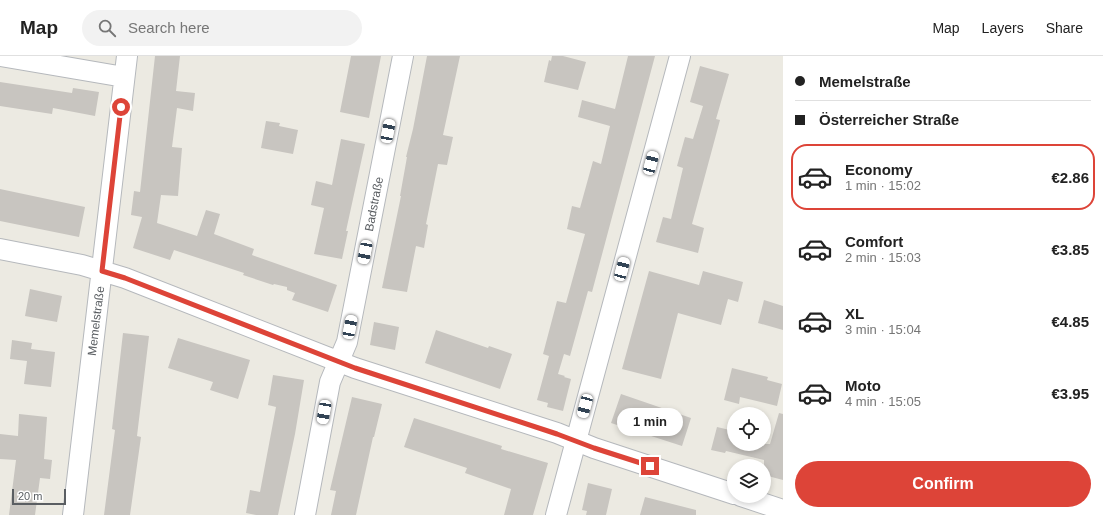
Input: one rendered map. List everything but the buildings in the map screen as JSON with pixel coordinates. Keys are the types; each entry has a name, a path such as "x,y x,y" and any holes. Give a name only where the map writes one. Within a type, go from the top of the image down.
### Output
{"street":[{"path":"1,56 124,77"},
{"name":"Memelstraße","path":"73,515 127,56"},
{"name":"Badstraße","path":"305,515 330,382 347,342 403,56"},
{"path":"556,515 680,56"},
{"path":"0,249 82,265 125,278 338,362 727,492"},
{"path":"762,503 783,510"}],"route":[{"path":"121,107 102,271 125,278 355,368 650,466"}]}
